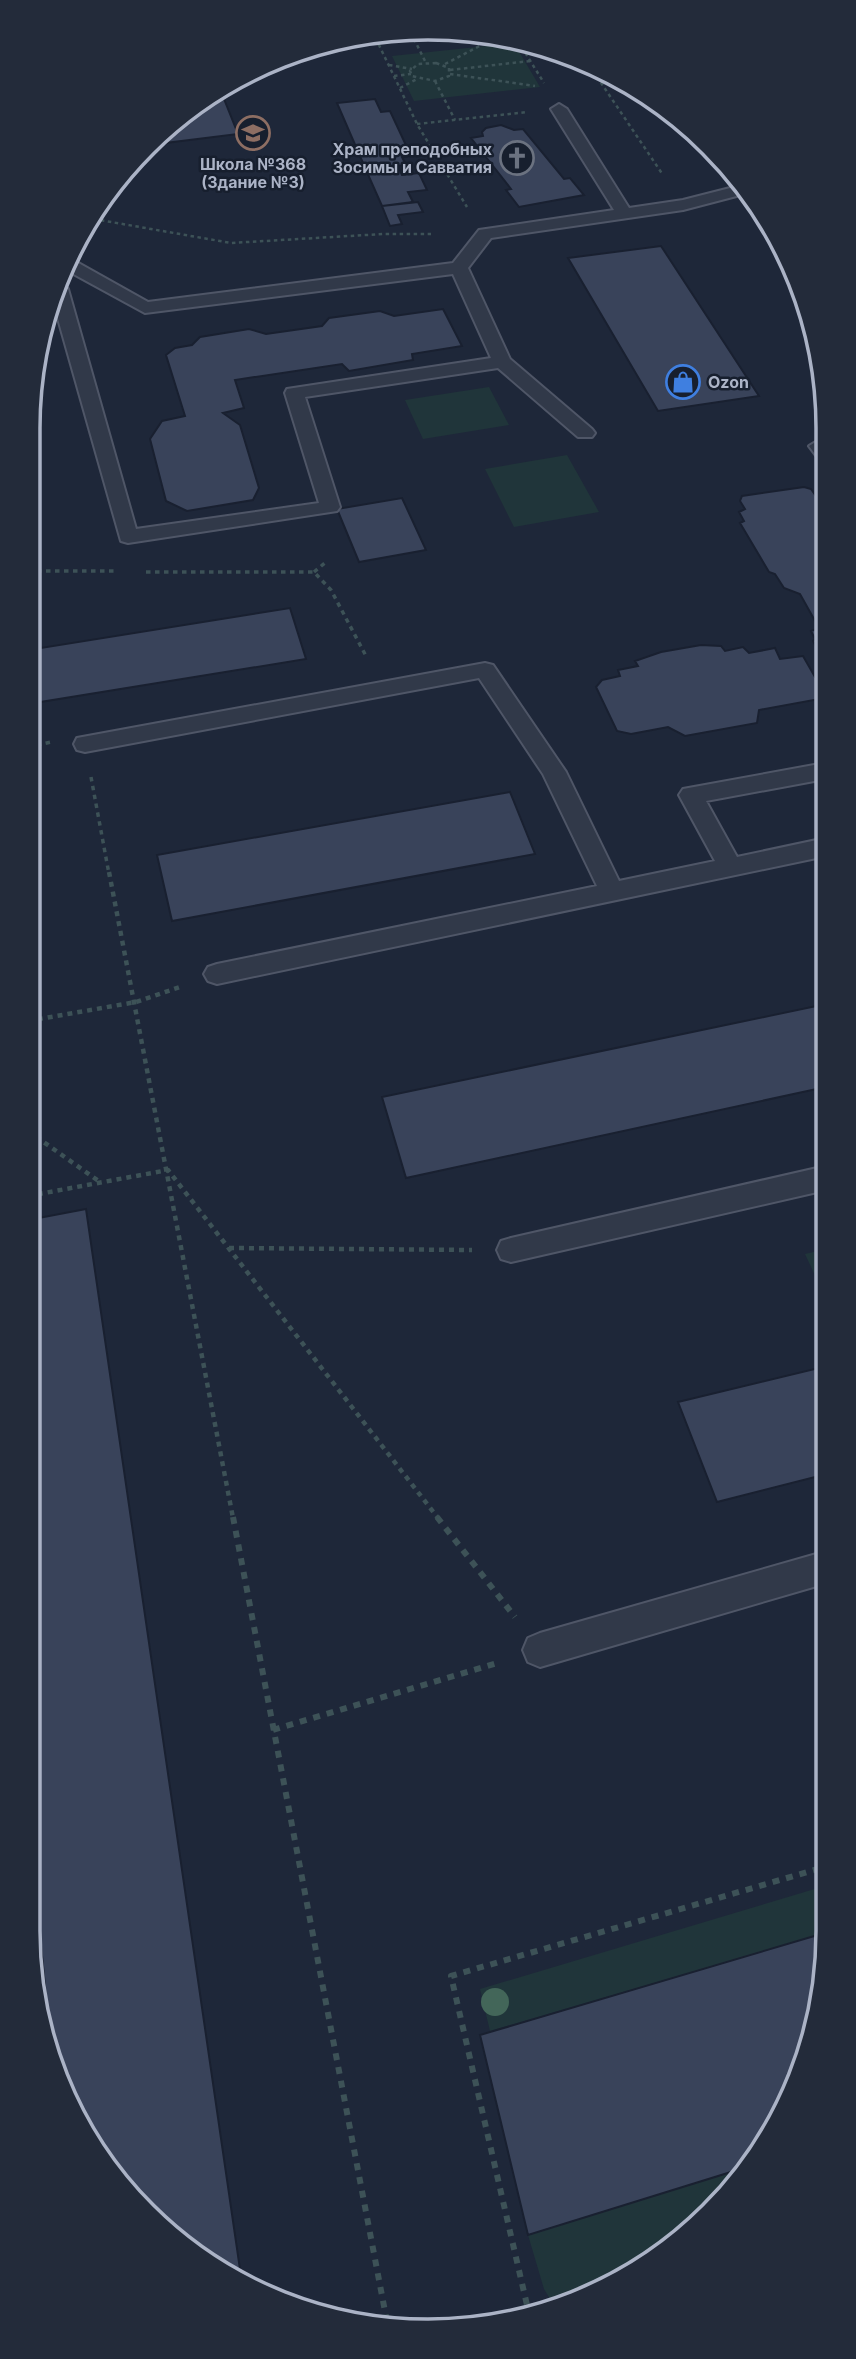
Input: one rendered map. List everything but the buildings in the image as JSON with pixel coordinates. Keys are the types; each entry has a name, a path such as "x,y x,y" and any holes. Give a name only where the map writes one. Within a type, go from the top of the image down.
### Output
{"lane":[{"path":"559,109 625,215"},
{"path":"75,268 145,307 459,268 485,234 625,215 683,205 736,191"},
{"path":"459,268 502,362 585,433"},
{"path":"62,300 128,537 330,507 294,393 502,362"},
{"path":"85,744 485,670 554,772 612,892"},
{"path":"730,866 691,794 816,773"},
{"path":"217,974 816,849"},
{"path":"511,1250 816,1180"},
{"path":"540,1650 816,1570"}],"path":[{"path":"415,41 426,63"},
{"path":"378,44 417,124 469,211"},
{"path":"388,65 412,69 426,63 444,65 483,45"},
{"path":"444,65 450,72 547,88 525,52"},
{"path":"394,76 411,74 418,79 435,81 450,72 530,61"},
{"path":"411,74 412,69"},
{"path":"400,88 418,79"},
{"path":"599,80 683,205"},
{"path":"435,81 455,120"},
{"path":"417,124 559,109"},
{"path":"101,220 231,243 383,234 485,234"},
{"path":"137,572 314,572 326,562"},
{"path":"40,571 123,572"},
{"path":"314,572 331,590 366,657"},
{"path":"40,744 55,741"},
{"path":"96,799 386,2316"},
{"path":"40,1019 136,1002 217,974"},
{"path":"40,1140 101,1183"},
{"path":"40,1194 168,1170"},
{"path":"168,1170 540,1650 273,1730"},
{"path":"229,1248 511,1250"},
{"path":"527,2306 451,1976 816,1870"}],"green space":[{"path":"489,46 519,51 540,87 414,101 392,56"},
{"path":"489,387 509,425 423,439 405,400"},
{"path":"567,455 599,512 514,527 485,469"},
{"path":"816,1251 816,1278 805,1254"},
{"path":"816,1889 816,1936 490,2031 480,1989"},
{"path":"732,2172 684,2223 664,2239 622,2267 550,2299 544,2289 528,2235"}],"place":[{"name":"Школа №368 (Здание №3)","path":"253,133"},
{"name":"Храм преподобных Зосимы и Савватия","path":"517,158"},
{"name":"Ozon","path":"683,382"}]}
